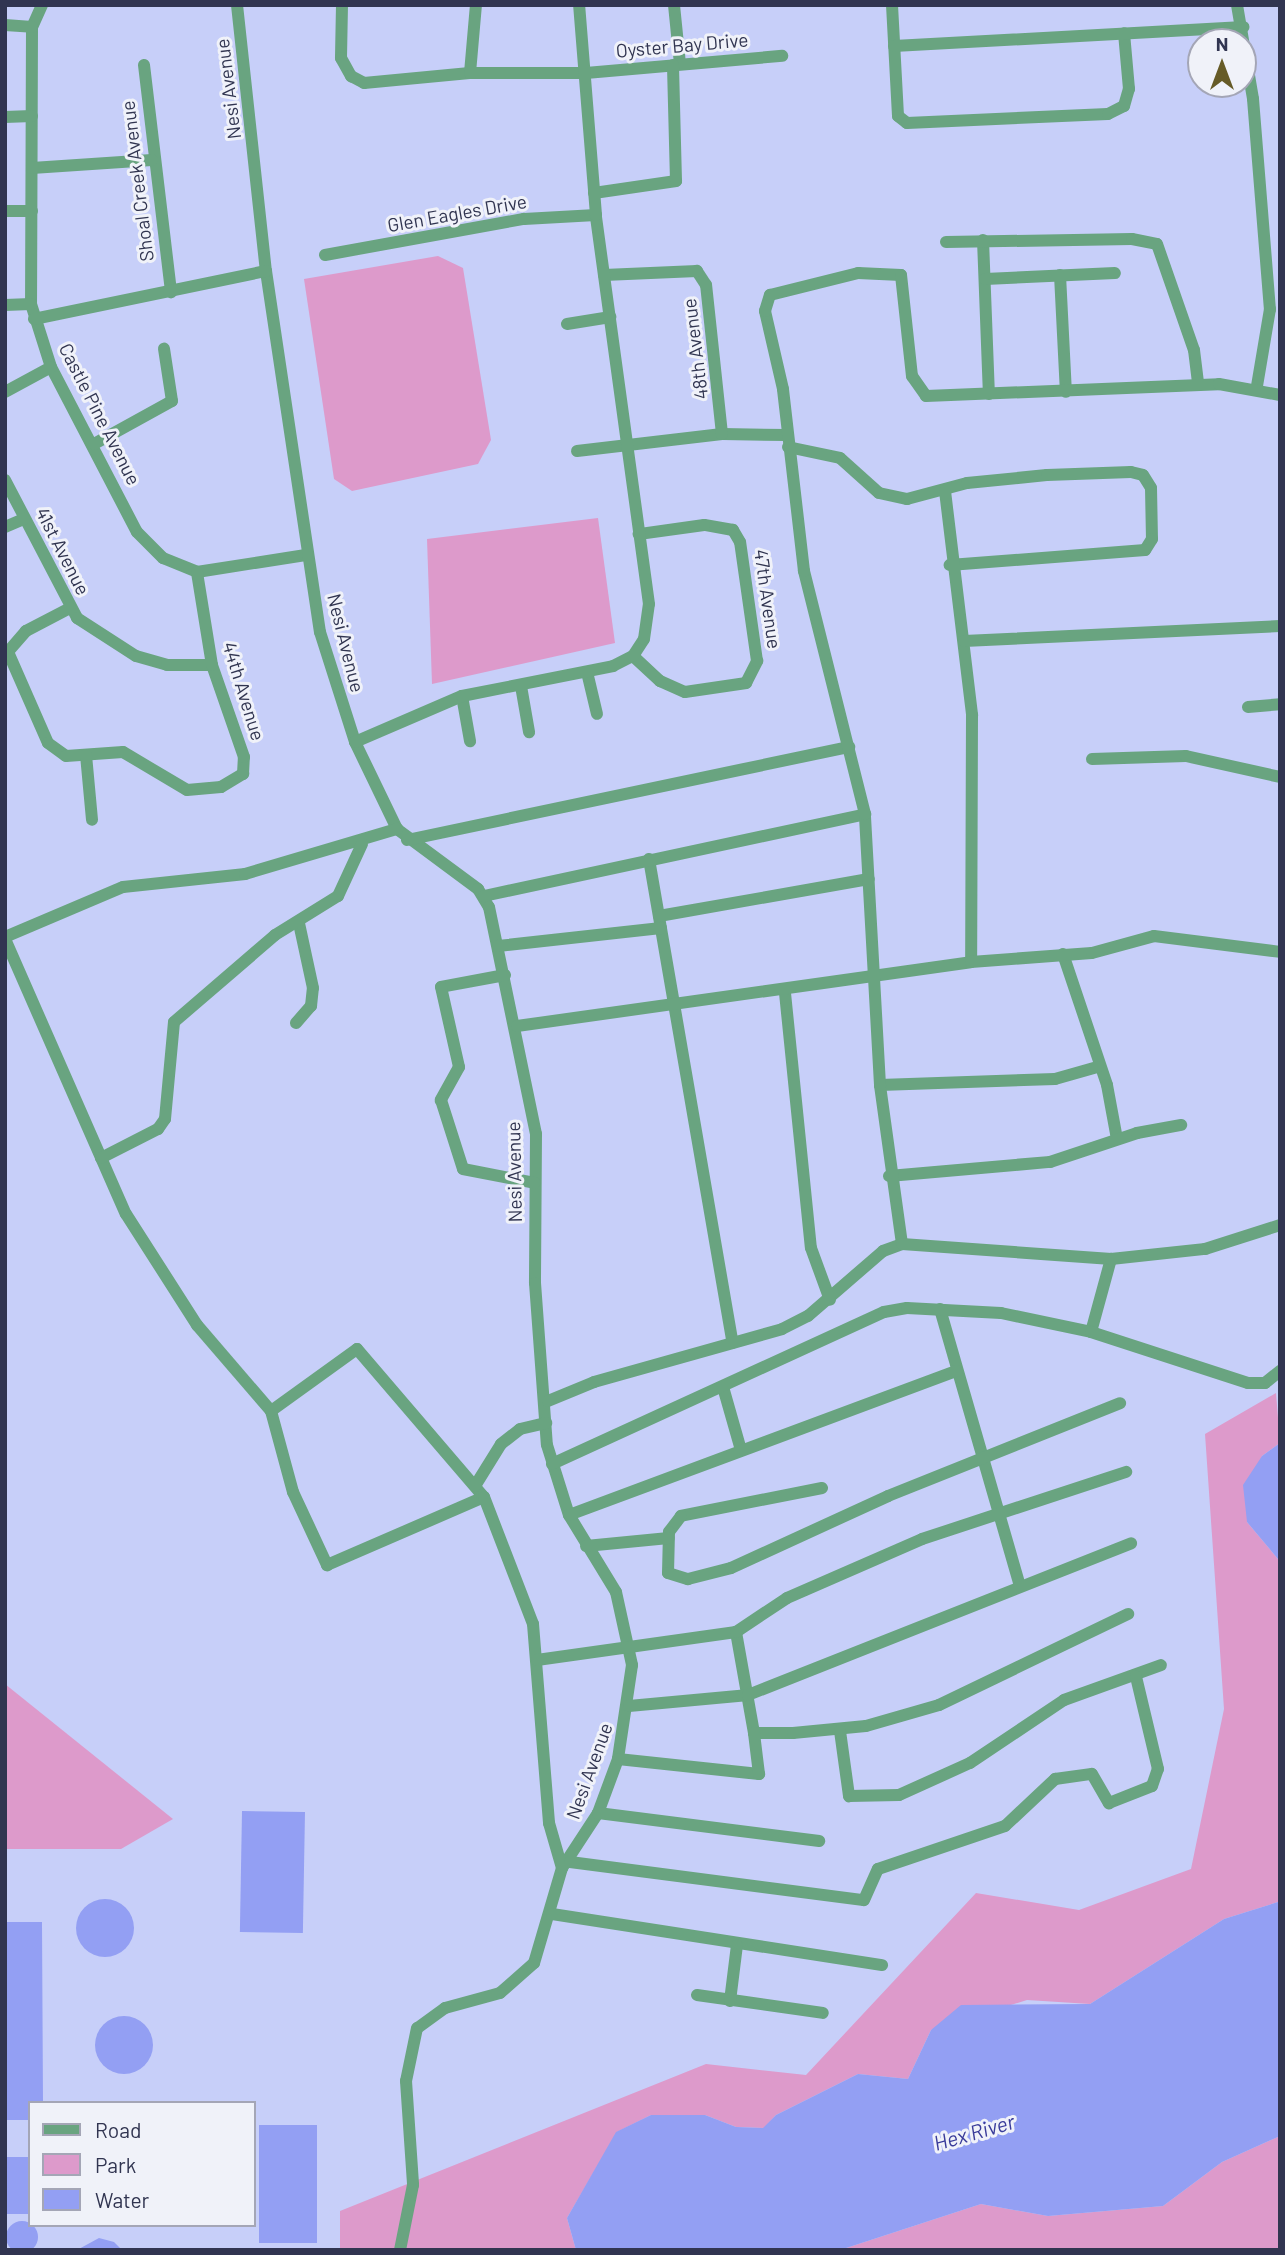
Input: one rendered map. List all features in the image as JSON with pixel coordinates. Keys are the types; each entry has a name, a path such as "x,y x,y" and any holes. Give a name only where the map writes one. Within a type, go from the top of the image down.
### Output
{"street":[{"name":"Castle Pine Avenue","path":"41,5 32,27 31,304 34,319 51,367 94,444 137,532 163,558 197,572"},
{"name":"Nesi Avenue","path":"237,5 266,271 306,555 327,659 355,742 397,829 407,840 484,896 517,1026 536,1134 534,1283 548,1401 546,1423 552,1464 569,1515 616,1592 629,1646 629,1706 618,1759 598,1812 566,1865 542,1947 521,1979 500,1993 445,2008 417,2028 406,2081 413,2185 400,2250"},
{"name":"Oyster Bay Drive","path":"342,5 341,58 351,76 364,83 470,73 586,72 782,56"},
{"path":"470,73 476,5"},
{"path":"355,742 462,696 587,672 633,656 648,624 628,445 596,215 579,5"},
{"path":"594,192 676,181 674,5"},
{"path":"892,5 898,116 907,123 956,123 1108,114 1124,106 1129,89 1124,33"},
{"path":"1237,5 1243,27 1270,309 1256,386"},
{"path":"5,25 32,27"},
{"path":"894,46 1243,27"},
{"name":"Shoal Creek Avenue","path":"144,65 152,160 171,292"},
{"path":"5,117 32,116"},
{"path":"32,168 152,160"},
{"path":"5,211 32,211"},
{"name":"Glen Eagles Drive","path":"325,255 524,219 596,215"},
{"path":"946,242 1132,239 1157,244 1194,350 1198,385"},
{"path":"983,240 989,394"},
{"path":"34,319 266,271"},
{"name":"48th Avenue","path":"604,275 697,271 706,285 722,434"},
{"path":"902,1244 889,1176 880,1085 865,814 806,583 788,441 765,311 770,295 858,273 901,275 917,391 989,394 1198,385 1256,386 1280,395"},
{"path":"985,279 1115,273"},
{"path":"1060,275 1066,392"},
{"path":"5,305 31,304"},
{"path":"567,324 610,317"},
{"path":"94,444 172,401 164,349"},
{"path":"5,392 51,367"},
{"path":"578,451 722,434 788,441 839,458 879,493 907,499 945,491 967,482 1130,472 1143,475 1151,488 1152,540 1144,550 950,565"},
{"name":"41st Avenue","path":"5,480 70,608 136,656 167,664 212,664"},
{"path":"945,491 950,565 964,640 972,715 971,962"},
{"path":"5,527 24,519"},
{"name":"47th Avenue","path":"633,656 660,681 685,692 746,683 757,661 740,542 733,530 704,525 639,534"},
{"path":"197,572 306,555"},
{"name":"44th Avenue","path":"70,608 12,641 7,666 48,743 66,756 123,752 187,790 237,781 244,757 212,664 197,572"},
{"path":"964,640 1280,626"},
{"path":"587,672 597,714"},
{"path":"521,686 529,732"},
{"path":"462,696 470,741"},
{"path":"1248,707 1280,704"},
{"path":"407,840 849,747"},
{"path":"86,755 92,820"},
{"path":"1092,759 1186,756 1280,777"},
{"path":"484,896 865,814"},
{"path":"397,829 362,844 245,874 123,887 5,938 126,1214 197,1325 271,1411 293,1492 327,1565 484,1497"},
{"path":"101,1158 158,1129 165,1119 170,1035 181,1013 338,896 362,844"},
{"path":"649,859 678,1005 733,1343"},
{"path":"498,946 660,922 869,879"},
{"path":"296,1023 311,1006 313,988 299,923"},
{"path":"517,1026 873,981 971,962 1063,954 1170,935 1280,952"},
{"path":"1063,954 1117,1139"},
{"path":"505,975 440,987 459,1067 442,1100 463,1169 535,1183"},
{"path":"785,993 811,1248 830,1300"},
{"path":"880,1085 1055,1079 1097,1067"},
{"path":"889,1176 1050,1162 1117,1139 1181,1125"},
{"path":"548,1401 782,1329 830,1300 883,1251 902,1244 1111,1259 1205,1249 1280,1225"},
{"path":"1091,1332 1111,1259"},
{"path":"940,1309 997,1515 1019,1583"},
{"path":"552,1464 884,1312 940,1309 1001,1313 1091,1332 1248,1383 1265,1383 1280,1371"},
{"path":"271,1411 357,1349 484,1497 526,1594 537,1660 549,1823 566,1865 864,1900 878,1869 1005,1826 1055,1779 1092,1774 1109,1803 1152,1786 1158,1769 1136,1677"},
{"path":"569,1515 957,1371"},
{"path":"723,1387 741,1450"},
{"path":"822,1488 681,1516 668,1538 668,1573 688,1579 730,1568 1120,1403"},
{"path":"475,1486 500,1444 520,1429 546,1423"},
{"path":"537,1660 736,1632 787,1598 922,1539 1126,1472"},
{"path":"586,1546 668,1538"},
{"path":"629,1706 748,1695 1019,1583 1131,1543"},
{"path":"754,1733 839,1731 939,1704 1128,1614"},
{"path":"618,1759 759,1774 736,1632"},
{"path":"839,1731 849,1796 899,1795 970,1763 1064,1700 1136,1677 1161,1665"},
{"path":"598,1812 819,1841"},
{"path":"552,1914 737,1945 882,1965"},
{"path":"730,2000 737,1945"},
{"path":"698,1995 823,2013"}],"green space":[{"path":"438,256 463,268 491,440 478,464 352,491 334,479 304,279"},
{"path":"598,518 615,643 432,684 427,539"},
{"path":"1276,1393 1280,1443 1262,1456 1247,1522 1278,1559 1280,1581 1278,1902 1224,1919 1090,2004 1027,2000 931,2030 908,2079 858,2074 776,2115 764,2128 736,2127 705,2115 651,2115 617,2132 567,2218 576,2250 340,2250 340,2211 706,2064 806,2075 976,1893 1079,1910 1191,1869 1224,1709 1205,1434"},
{"path":"5,1684 173,1819 121,1849 5,1849"},
{"path":"1280,2136 1280,2250 840,2250 981,2204 1048,2216 1163,2206 1222,2162"}],"water":[{"path":"1280,1443 1280,1581 1278,1559 1247,1522 1243,1485 1262,1456"},
{"path":"242,1811 305,1812 303,1933 240,1932"},
{"name":"Hex River","path":"1280,1832 1280,2136 1222,2162 1163,2206 1048,2216 981,2204 840,2250 576,2250 567,2218 616,2132 651,2115 705,2115 736,2127 763,2128 776,2115 858,2074 908,2079 931,2030 961,2005 1090,2004 1224,1919 1278,1902"},
{"path":"105,1899 116,1901 129,1912 134,1928 132,1939 121,1952 105,1957 94,1955 81,1944 76,1928 78,1917 89,1904"},
{"path":"5,1922 42,1922 43,2101 28,2101 28,2120 5,2120"},
{"path":"124,2016 135,2018 148,2029 153,2045 151,2056 140,2069 124,2074 113,2072 100,2061 95,2045 97,2034 108,2021"},
{"path":"259,2125 317,2125 317,2243 259,2243"},
{"path":"5,2157 28,2157 28,2214 5,2214"},
{"path":"28,2222 28,2227 35,2227 37,2231 34,2249 22,2253 10,2249 6,2237 10,2225"},
{"path":"99,2238 114,2242 122,2250 77,2250"}]}
